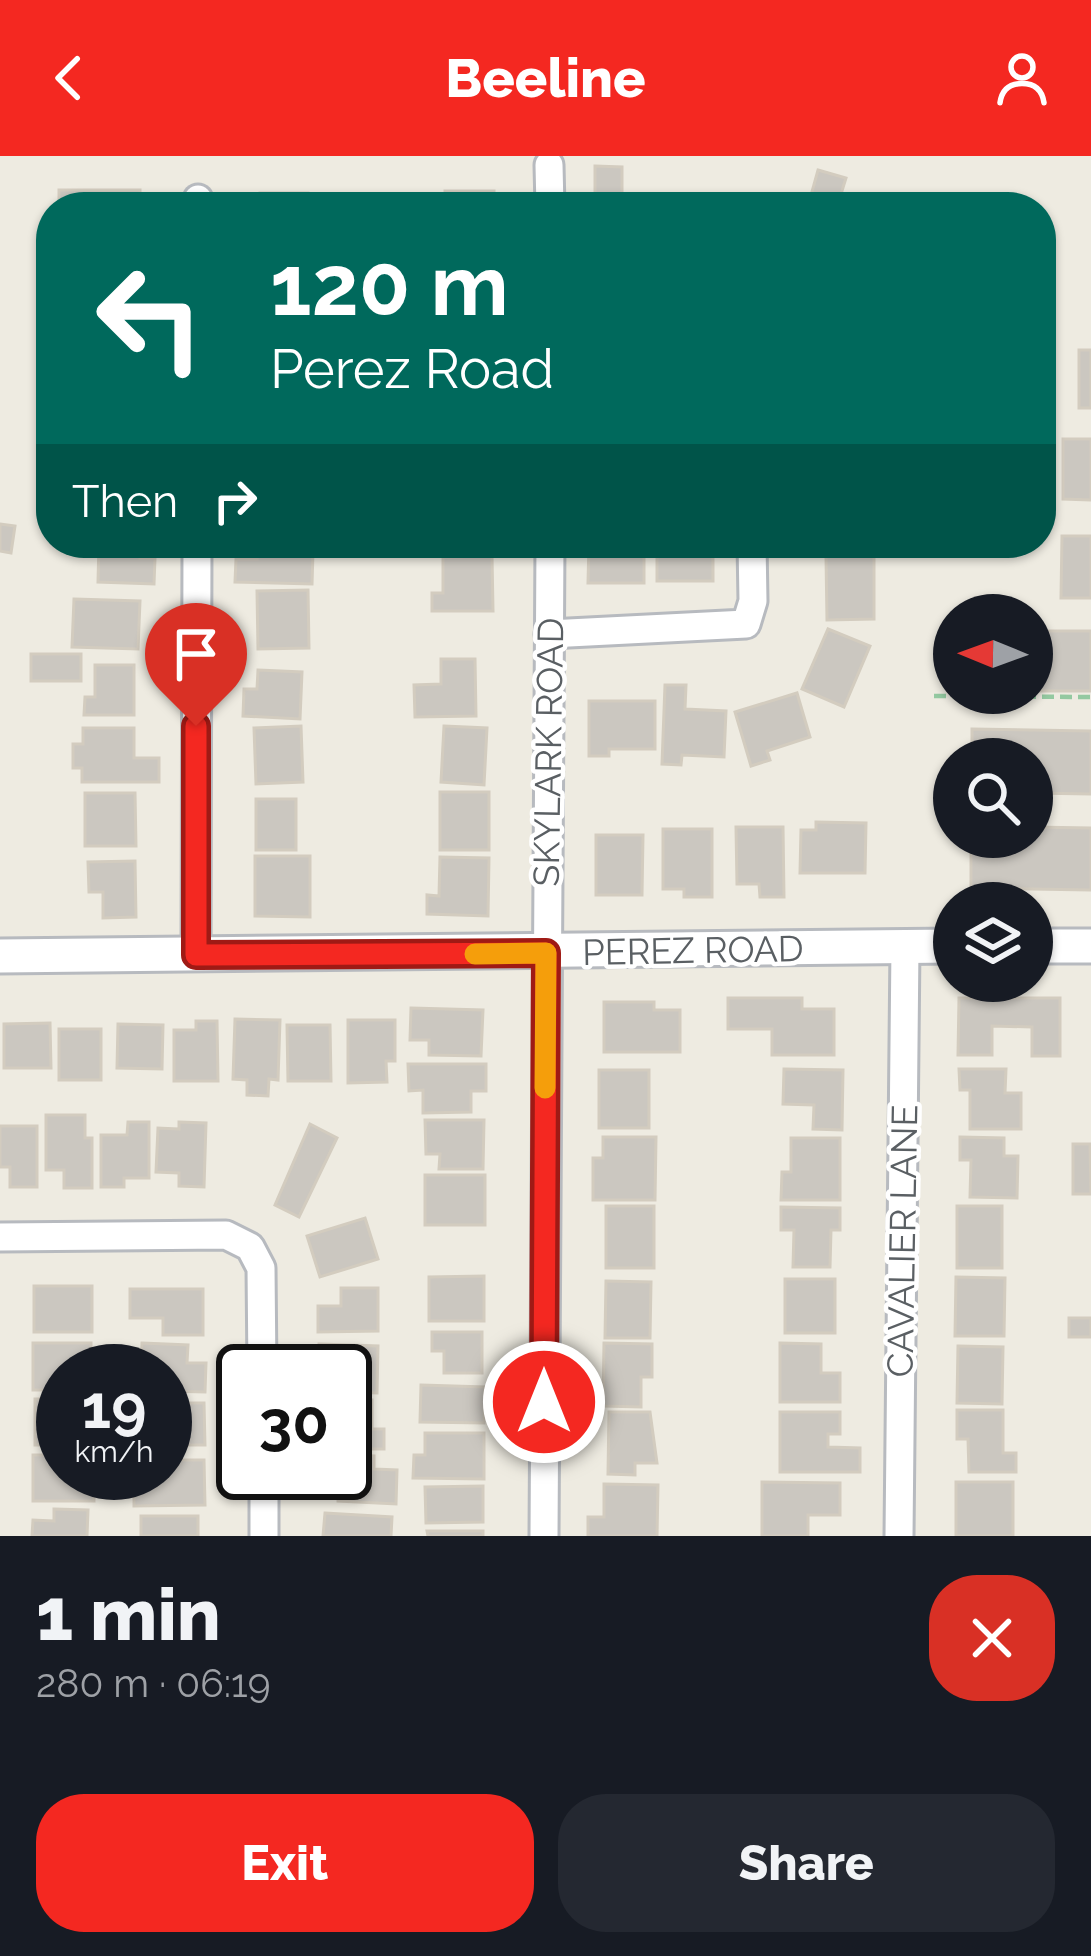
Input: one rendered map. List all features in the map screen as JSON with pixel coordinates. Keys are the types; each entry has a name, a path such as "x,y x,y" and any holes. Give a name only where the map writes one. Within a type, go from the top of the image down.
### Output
{"street":[{"path":"549,165 550,192"},
{"path":"196,955 197,558"},
{"name":"SKYLARK ROAD","path":"544,1536 550,558"},
{"path":"549,634 746,625 753,601 752,558"},
{"name":"CAVALIER LANE","path":"899,1536 905,946"},
{"name":"PEREZ ROAD","path":"0,956 933,946"},
{"path":"1053,946 1091,946"},
{"path":"0,1238 226,1234 250,1247 261,1268 262,1344"},
{"path":"264,1500 264,1536"}],"path":[{"path":"1053,698 1091,698"}],"building":[{"path":"595,166 622,167 622,192 595,192"},
{"path":"818,170 846,178 842,192 812,192"},
{"path":"59,190 140,190 140,192"},
{"path":"1079,350 1091,350 1091,408 1079,408"},
{"path":"1063,439 1091,439 1091,500 1063,499"},
{"path":"0,524 15,526 11,553 0,551"},
{"path":"1062,536 1091,536 1091,598 1061,598"},
{"path":"99,558 155,558 154,584 98,582"},
{"path":"313,558 312,584 235,582 236,559"},
{"path":"443,558 492,558 493,611 432,611 432,593 443,593"},
{"path":"589,558 644,558 644,583 588,583"},
{"path":"657,558 713,558 713,581 657,581"},
{"path":"826,558 874,558 874,619 827,620"},
{"path":"308,590 309,648 258,649 257,591"},
{"path":"74,599 140,601 138,649 72,647"},
{"path":"828,629 870,646 844,707 802,689"},
{"path":"1053,631 1091,631 1091,691 1053,691"},
{"path":"31,654 81,654 81,681 31,681"},
{"path":"441,659 475,659 476,716 415,717 414,685 441,684"},
{"path":"95,665 134,665 134,715 84,715 85,697 95,697"},
{"path":"258,670 302,672 300,719 243,716 244,689 257,689"},
{"path":"665,685 686,685 685,709 726,711 724,757 682,755 681,765 662,764"},
{"path":"797,693 810,737 767,751 770,760 751,766 735,712"},
{"path":"589,701 655,701 655,749 609,749 609,756 589,756"},
{"path":"301,726 303,782 256,784 254,728"},
{"path":"444,726 487,728 484,785 441,782"},
{"path":"83,728 134,728 134,758 159,758 159,782 82,782 82,768 73,768 73,744 83,744"},
{"path":"972,729 1091,731 1091,794 1053,793 1053,738 972,738"},
{"path":"440,792 489,792 489,850 440,850"},
{"path":"85,793 135,793 136,846 85,846"},
{"path":"256,799 296,799 296,850 256,850"},
{"path":"816,822 866,823 865,873 800,873 801,830 816,830"},
{"path":"736,827 783,827 784,897 760,897 759,884 737,884"},
{"path":"1053,827 1091,828 1091,890 1053,889 1053,882 971,882 971,858 1053,858"},
{"path":"663,829 712,829 712,897 684,897 684,889 663,889"},
{"path":"596,835 643,835 642,895 596,895"},
{"path":"255,856 310,856 310,917 255,916"},
{"path":"440,857 489,858 488,916 427,914 427,895 439,896"},
{"path":"135,861 136,917 103,918 103,892 89,892 88,862"},
{"path":"728,998 802,998 802,1009 834,1009 834,1055 772,1055 772,1029 728,1029"},
{"path":"1060,998 1060,1056 1032,1056 1032,1027 992,1026 992,1055 958,1055 959,1002 1053,1002"},
{"path":"604,1002 654,1002 654,1010 680,1010 680,1052 604,1052"},
{"path":"411,1008 483,1010 481,1056 429,1055 429,1040 410,1040"},
{"path":"235,1019 280,1020 278,1080 269,1079 268,1096 247,1095 247,1080 233,1079"},
{"path":"348,1020 395,1020 395,1061 386,1061 387,1082 348,1083"},
{"path":"196,1021 217,1021 218,1081 174,1081 174,1030 196,1030"},
{"path":"50,1023 51,1068 4,1068 4,1024"},
{"path":"118,1024 163,1025 162,1069 117,1068"},
{"path":"287,1025 330,1025 331,1081 288,1081"},
{"path":"59,1029 101,1029 101,1080 59,1080"},
{"path":"408,1064 486,1064 486,1091 471,1091 471,1112 423,1113 423,1090 409,1091"},
{"path":"784,1069 843,1070 842,1130 813,1129 814,1105 783,1104"},
{"path":"959,1069 1006,1069 1005,1093 1021,1093 1021,1129 970,1129 970,1090 960,1090"},
{"path":"599,1070 649,1070 649,1128 599,1128"},
{"path":"46,1115 85,1115 85,1138 92,1138 92,1188 64,1188 64,1170 46,1170"},
{"path":"425,1120 484,1120 483,1169 439,1169 440,1154 426,1154"},
{"path":"128,1122 149,1122 149,1178 124,1178 124,1187 101,1187 101,1135 127,1135"},
{"path":"179,1122 206,1123 204,1187 179,1186 179,1173 156,1172 158,1128 179,1129"},
{"path":"310,1124 337,1138 299,1217 275,1205"},
{"path":"0,1126 37,1126 37,1187 10,1187 10,1167 0,1167"},
{"path":"603,1137 656,1137 655,1200 593,1200 593,1158 603,1158"},
{"path":"960,1137 1004,1138 1004,1156 1018,1156 1017,1198 970,1197 971,1160 960,1160"},
{"path":"791,1138 840,1138 840,1200 781,1200 782,1172 791,1172"},
{"path":"1073,1144 1090,1144 1091,1194 1073,1194"},
{"path":"425,1175 485,1175 485,1225 425,1225"},
{"path":"606,1206 654,1206 654,1268 606,1268"},
{"path":"957,1206 1002,1206 1002,1268 957,1268"},
{"path":"781,1207 840,1208 840,1230 831,1230 830,1267 793,1267 794,1230 781,1230"},
{"path":"365,1218 378,1259 320,1277 307,1236"},
{"path":"484,1276 484,1321 429,1321 429,1277"},
{"path":"956,1277 1005,1278 1004,1336 955,1336"},
{"path":"785,1279 835,1279 835,1333 785,1333"},
{"path":"606,1281 651,1282 650,1338 605,1338"},
{"path":"34,1286 92,1286 92,1332 34,1332"},
{"path":"341,1288 378,1288 378,1331 318,1332 318,1306 341,1306"},
{"path":"130,1289 203,1289 203,1335 163,1335 163,1318 130,1318"},
{"path":"1069,1318 1091,1318 1091,1337 1069,1337"},
{"path":"432,1332 482,1332 482,1373 444,1373 444,1351 432,1351"},
{"path":"33,1343 91,1343 36,1344 33,1390"},
{"path":"604,1343 652,1344 652,1377 641,1377 641,1407 603,1406"},
{"path":"780,1343 821,1344 821,1373 840,1373 840,1402 780,1402"},
{"path":"372,1346 378,1346 377,1393 372,1393"},
{"path":"958,1346 1003,1347 1002,1404 957,1403"},
{"path":"192,1363 206,1363 205,1392 192,1392"},
{"path":"421,1385 485,1387 484,1423 420,1422"},
{"path":"192,1403 204,1403 205,1445 192,1445"},
{"path":"957,1410 1003,1410 1003,1453 1016,1453 1016,1472 969,1472 968,1439 957,1439"},
{"path":"609,1412 650,1412 657,1463 635,1463 635,1475 608,1474"},
{"path":"780,1412 840,1412 840,1434 828,1434 828,1447 860,1448 860,1472 780,1472"},
{"path":"372,1429 384,1429 384,1449 372,1449"},
{"path":"425,1433 484,1433 484,1479 413,1478 414,1455 425,1455"},
{"path":"33,1455 36,1500 94,1500 94,1501 33,1501"},
{"path":"372,1456 374,1469 397,1470 396,1504 338,1501 372,1500"},
{"path":"192,1460 204,1460 205,1505 134,1506 134,1500 192,1500"},
{"path":"762,1482 840,1483 840,1515 808,1515 808,1536 762,1536"},
{"path":"956,1482 1013,1482 1013,1536 956,1536"},
{"path":"604,1484 658,1485 657,1536 588,1536 588,1517 604,1517"},
{"path":"483,1486 483,1522 426,1523 425,1487"},
{"path":"54,1509 88,1510 87,1536 32,1536 33,1520 54,1521"},
{"path":"325,1513 392,1517 391,1536 323,1536"},
{"path":"141,1516 198,1516 198,1536 141,1536"},
{"path":"427,1531 483,1531 483,1536 428,1536"}],"slow traffic":[{"path":"475,954 546,953 545,1088"}],"route":[{"path":"196,726 196,955 546,953 544,1402"}]}
